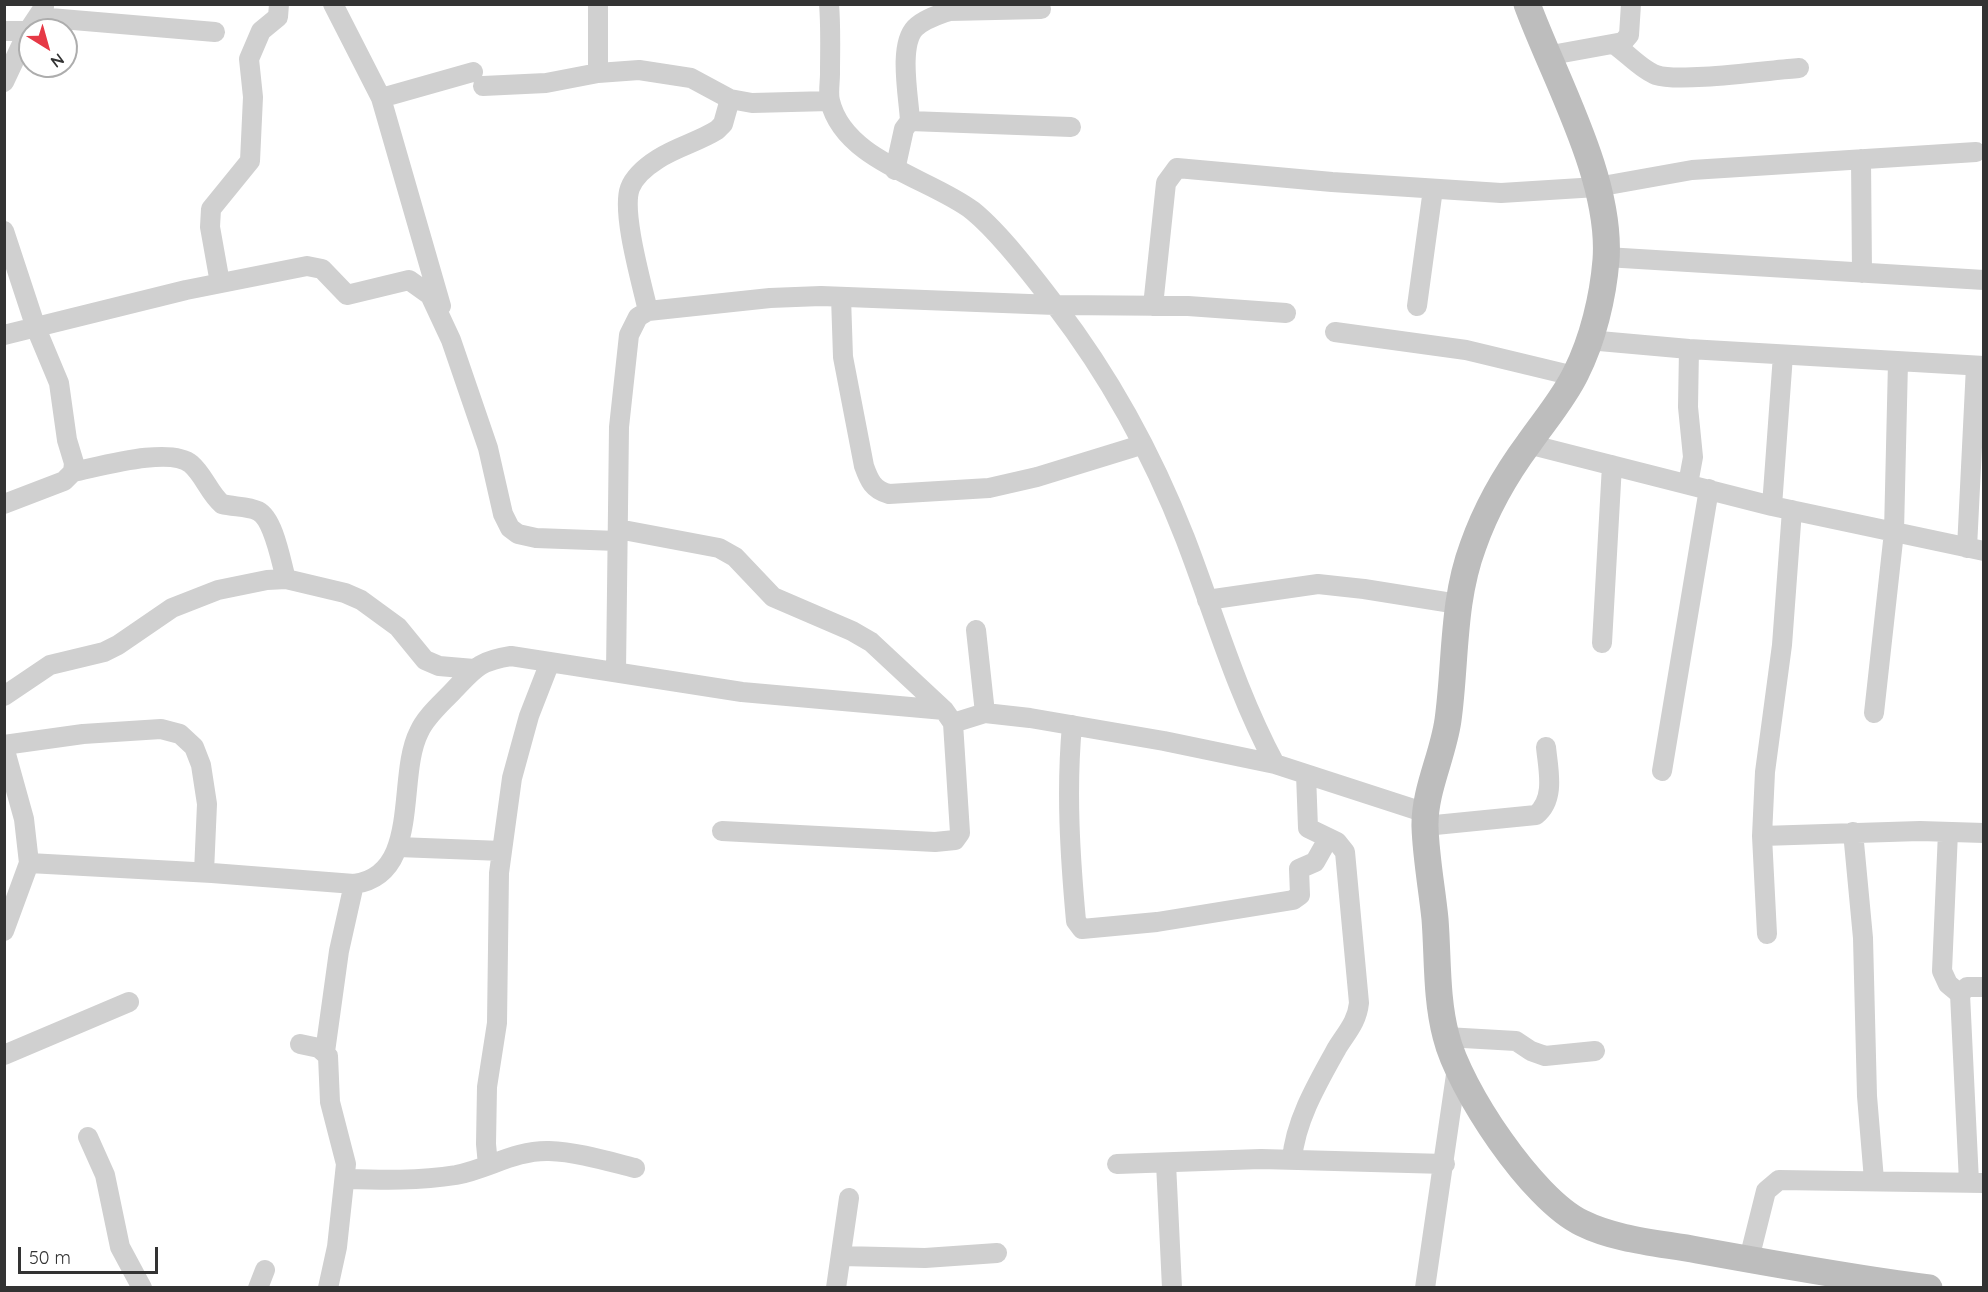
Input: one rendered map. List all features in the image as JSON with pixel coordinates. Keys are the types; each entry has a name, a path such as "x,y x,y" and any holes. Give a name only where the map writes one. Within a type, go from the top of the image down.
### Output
{"main road":[{"path":"1527,4 1546,56 1581,138 1597,187 1605,225 1606,257 1603,285 1588,340 1574,376 1528,444 1482,522 1471,549 1458,604 1448,720 1425,820 1435,924 1439,1001 1446,1038 1457,1068 1524,1174 1554,1204 1579,1222 1602,1232 1822,1273 1929,1287"}],"street":[{"path":"220,283 210,227 211,209 250,161 253,97 249,59 261,31 278,17 279,4"},
{"path":"333,4 381,98 451,340 488,448 503,514 510,528 518,534 536,538 617,535 719,548 735,557 773,597 852,631 871,642 949,716 960,833 955,840 941,842 722,831"},
{"path":"598,4 598,73"},
{"path":"829,4 830,101 841,123 855,139 895,170 972,211 1055,305 1110,386 1142,445 1184,537 1226,659 1257,730 1275,764"},
{"path":"1546,56 1615,45 1628,39 1631,4"},
{"path":"895,170 904,129 910,121 905,54 915,28 935,15 950,11 1041,9"},
{"path":"4,82 37,17"},
{"path":"4,31 37,17 215,32"},
{"path":"1615,45 1649,72 1660,76 1684,77 1799,68"},
{"path":"381,98 478,79 546,83 598,73 639,70 691,78 730,99 752,103 830,101"},
{"path":"648,311 633,239 627,200 629,190 642,170 660,157 717,130 723,124 730,99"},
{"path":"910,121 1071,127"},
{"path":"1152,306 1166,183 1177,168 1501,193 1597,187 1692,170 1976,152"},
{"path":"1861,159 1862,273"},
{"path":"1417,306 1433,189"},
{"path":"4,231 36,328 59,383 67,440 74,463 73,472"},
{"path":"1606,257 1983,280"},
{"path":"4,335 220,283 307,266 322,269 347,295 409,280 429,295 451,340"},
{"path":"842,297 843,357 847,379 864,466 870,482 880,492 889,494 989,488 1037,477 1142,445"},
{"path":"616,672 619,427 629,334 638,317 648,311 770,298 842,297 1055,305 1152,306 1286,313"},
{"path":"1335,332 1466,350 1574,376"},
{"path":"1528,444 1772,506 1975,550 1980,366 1689,349 1588,340"},
{"path":"1688,484 1693,457 1688,407 1689,349"},
{"path":"1772,506 1783,355"},
{"path":"1874,713 1894,532 1898,362"},
{"path":"4,504 64,481 73,472 175,456 189,462 222,504 256,510 265,515 286,579"},
{"path":"1602,643 1612,465"},
{"path":"1662,771 1709,489"},
{"path":"1767,934 1762,836 1765,772 1782,645 1792,510"},
{"path":"4,696 50,665 104,652 118,645 172,608 249,582 286,579 345,593 362,600 398,627 416,653 432,664 474,669"},
{"path":"1207,600 1318,584 1458,604"},
{"path":"976,630 985,714"},
{"path":"29,863 367,883 380,876 398,847 418,733 474,669 488,659 511,656 742,692 949,716 985,714 1072,725 1275,764 1425,820 1536,815 1545,806 1549,790 1546,747"},
{"path":"489,1164 486,1144 487,1087 497,1023 499,873 512,778 529,716 550,662"},
{"path":"1072,725 1068,773 1069,843 1076,921 1082,929 1157,922 1284,903 1298,896 1299,869 1315,862 1328,839"},
{"path":"4,931 29,863 24,819 4,746 83,734 161,729 180,734 194,747 201,765 207,804 204,872"},
{"path":"1292,1160 1297,1128 1358,1014 1345,852 1340,844 1314,833 1307,826 1306,774"},
{"path":"1762,836 1782,837 1853,832 1983,833"},
{"path":"1853,832 1863,938 1867,1096 1874,1180"},
{"path":"1749,1259 1766,1191 1775,1182 1874,1180 1976,1183 1960,994 1948,984 1942,971 1948,832"},
{"path":"398,847 502,851"},
{"path":"328,1287 337,1247 346,1164 330,1102 328,1056 325,1052 339,951 354,884"},
{"path":"1960,994 1967,987 1983,987"},
{"path":"4,1055 129,1002"},
{"path":"1446,1038 1516,1041 1531,1051 1545,1056 1594,1051"},
{"path":"300,1044 325,1052"},
{"path":"1425,1287 1445,1164 1457,1068"},
{"path":"88,1137 105,1175 120,1247 142,1287"},
{"path":"345,1179 431,1178 474,1171 506,1158 547,1151 575,1153 635,1168"},
{"path":"1117,1164 1292,1160 1445,1164"},
{"path":"1166,1163 1172,1287"},
{"path":"836,1287 849,1198"},
{"path":"841,1256 925,1258 997,1253"}]}
